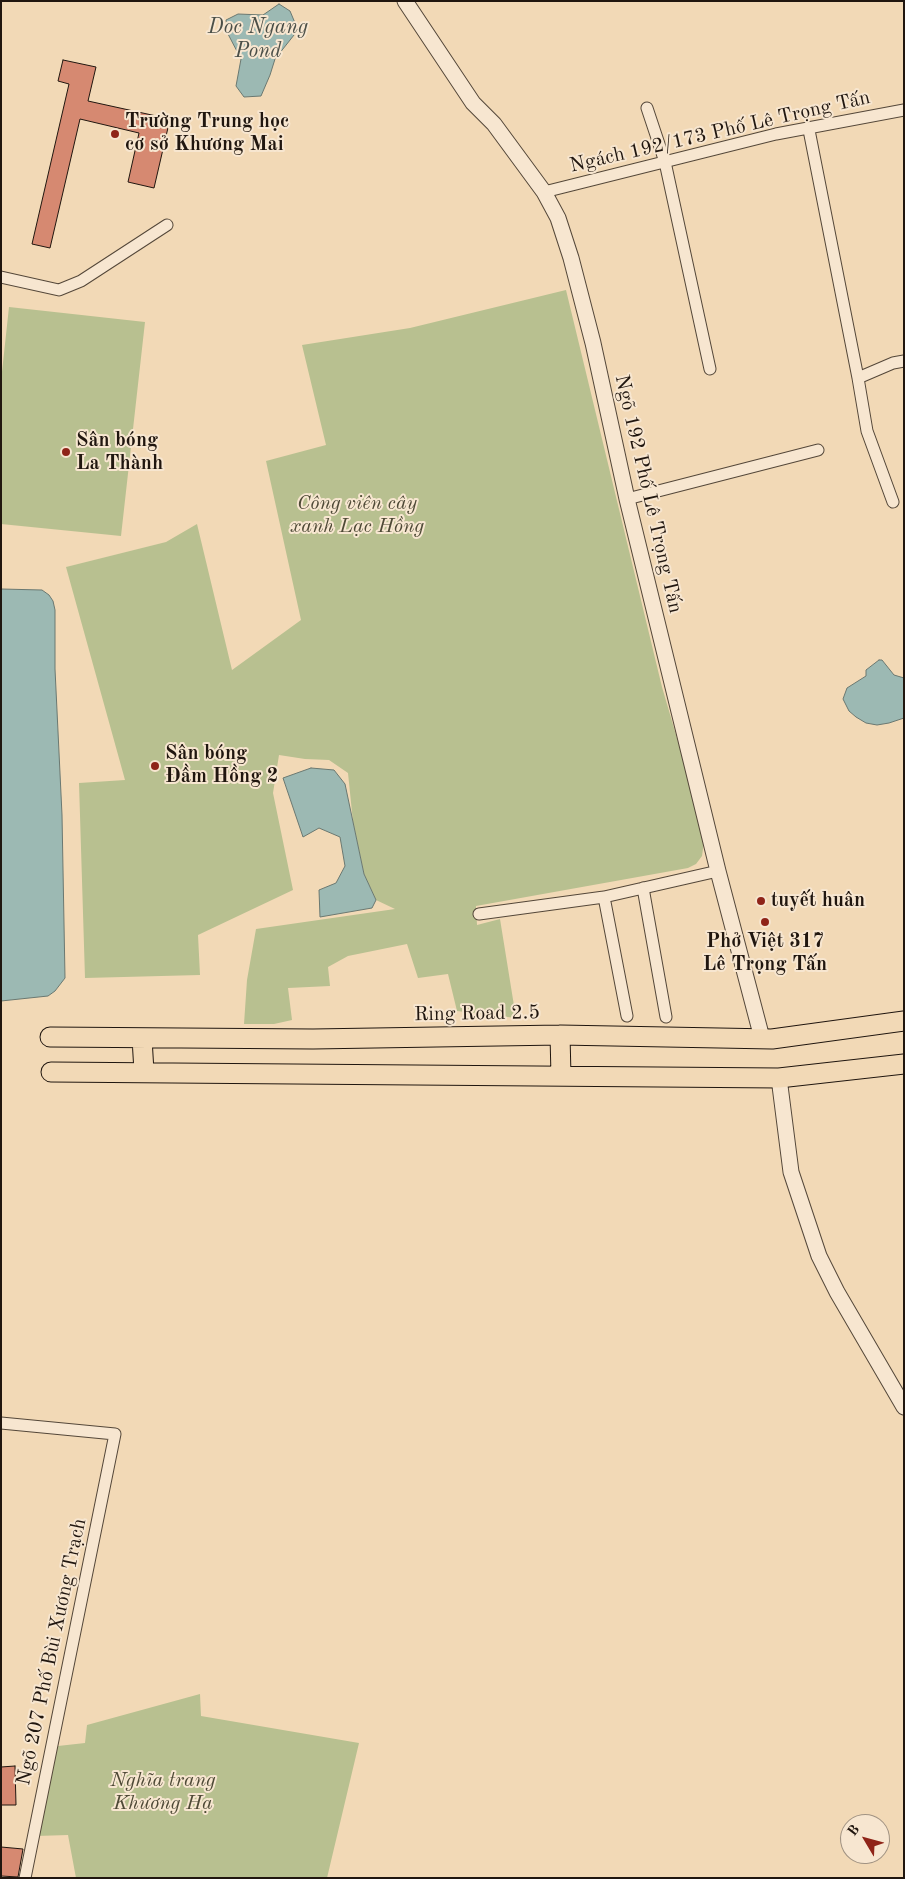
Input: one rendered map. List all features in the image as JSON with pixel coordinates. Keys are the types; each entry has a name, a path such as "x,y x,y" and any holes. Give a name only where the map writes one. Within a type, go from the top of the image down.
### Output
{"main road":[{"name":"Ring Road 2.5","path":"50,1037 313,1039 560,1035 772,1039 904,1021"},
{"path":"560,1035 561,1076"},
{"path":"142,1038 144,1072"},
{"path":"51,1072 779,1078 904,1064"}],"street":[{"name":"Ngõ 192 Phố Lê Trọng Tấn","path":"405,1 472,103 494,124 544,192 558,218 571,258 593,343 627,499 718,871 762,1038"},
{"path":"647,108 665,162 710,369"},
{"name":"Ngách 192/173 Phố Lê Trọng Tấn","path":"544,192 776,134 809,130 904,110"},
{"path":"809,130 867,431 893,502"},
{"path":"1,277 59,290 81,281 167,225"},
{"path":"858,378 892,363 904,361"},
{"path":"627,499 818,450"},
{"path":"479,914 604,897 718,871"},
{"path":"643,888 666,1017"},
{"path":"604,897 627,1016"},
{"path":"779,1078 791,1172 819,1256 904,1407"},
{"name":"Ngõ 207 Phố Bùi Xương Trạch","path":"1,1423 115,1434 25,1878"}],"green space":[{"name":"Công viên cây xanh Lạc Hồng","path":"566,290 662,687 705,834 702,856 696,864 688,868 476,906 477,925 500,919 516,1018 457,1011 448,974 418,978 407,944 348,956 328,967 330,986 288,988 292,1020 274,1024 244,1024 247,980 256,929 395,909 376,900 364,874 353,822 348,773 329,760 279,755 273,793 293,890 198,935 200,975 85,978 79,783 125,780 66,567 166,542 197,524 232,670 301,620 266,461 326,445 302,345 410,328"},
{"name":"Sân bóng La Thành","path":"9,307 145,322 121,536 1,524 1,381"},
{"name":"Nghĩa trang Khương Hạ","path":"200,1694 201,1716 359,1743 327,1878 76,1878 68,1835 36,1836 58,1746 85,1743 87,1725"}],"water":[{"name":"Doc Ngang Pond","path":"279,4 290,11 298,30 275,59 261,96 244,97 236,86 241,59 228,34 226,20 238,14 263,15"},
{"path":"1,589 42,590 53,601 55,610 55,669 62,815 65,978 55,991 48,996 1,1001"},
{"path":"879,660 882,660 894,675 904,678 904,718 877,725 866,723 856,717 849,711 843,699 847,688 866,676 866,670"},
{"path":"311,768 334,770 345,784 364,874 376,900 372,908 320,917 319,890 336,883 345,866 340,837 319,828 303,837 283,778"}],"building":[{"path":"63,60 96,67 88,101 170,119 154,188 128,182 139,133 80,119 50,248 32,244 69,84 58,81"},
{"path":"15,1766 16,1805 1,1805 1,1767"},
{"path":"1,1847 23,1849 18,1877 1,1876"}],"place":[{"name":"Trường Trung học cơ sở Khương Mai","path":"115,134"},
{"name":"Sân bóng La Thành","path":"66,452"},
{"name":"Sân bóng Đầm Hồng 2","path":"155,766"},
{"name":"tuyết huân","path":"761,901"},
{"name":"Phở Việt 317 Lê Trọng Tấn","path":"765,922"}]}
